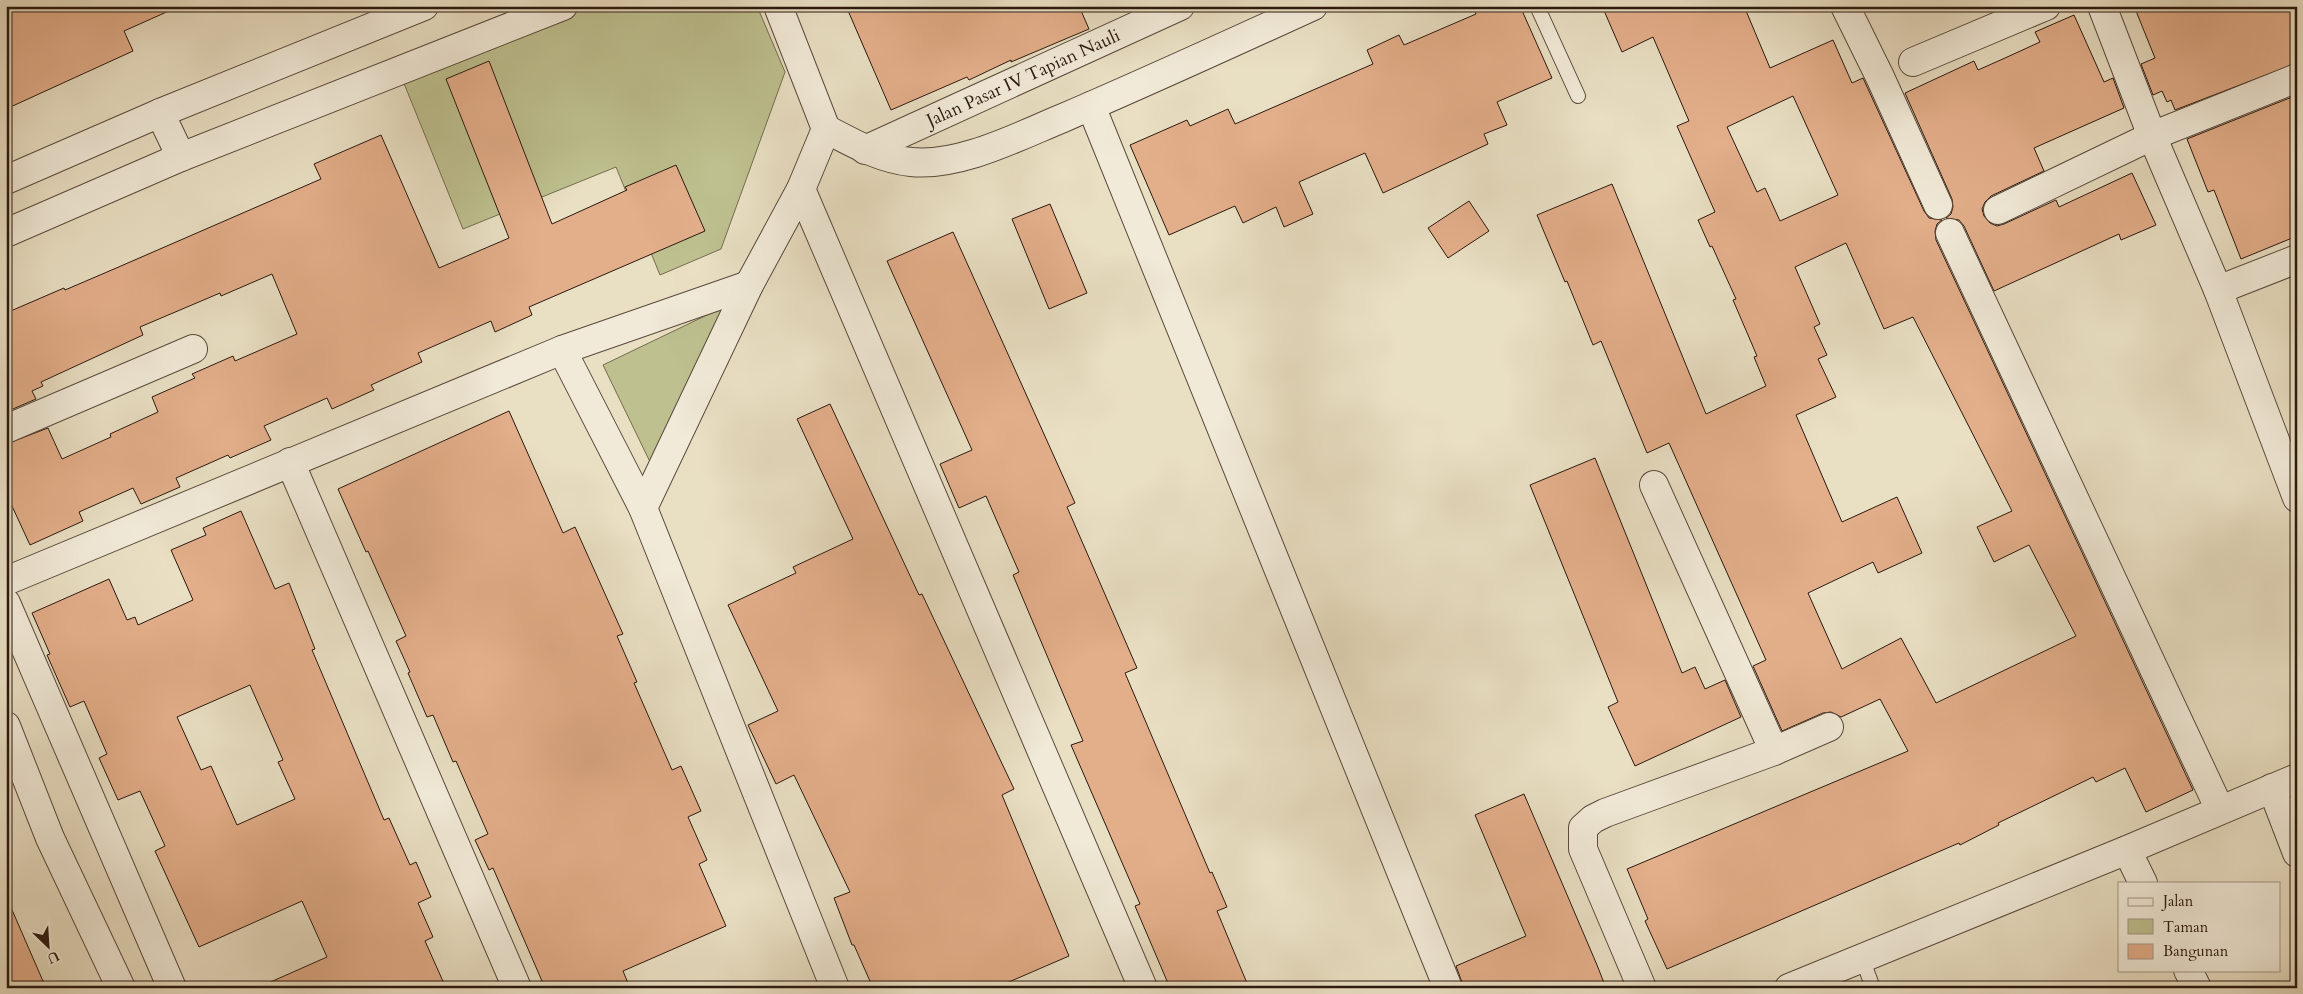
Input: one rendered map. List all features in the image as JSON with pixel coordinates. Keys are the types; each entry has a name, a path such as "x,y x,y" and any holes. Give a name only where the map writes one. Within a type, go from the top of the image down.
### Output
{"street":[{"path":"6,180 160,113 424,6"},
{"path":"6,233 181,157 563,6"},
{"path":"778,6 826,129 865,150 911,162 936,161 997,145 1091,106 1313,6"},
{"name":"Jalan Pasar IV Tapian Nauli","path":"865,150 1180,6"},
{"path":"1845,6 1880,77 1938,206"},
{"path":"1913,62 2046,6"},
{"path":"2102,6 2152,136 2218,290 2295,486"},
{"path":"1998,210 2152,136 2297,78"},
{"path":"1091,106 1448,988"},
{"path":"160,113 181,157"},
{"path":"643,508 749,285 801,189 826,129"},
{"path":"801,189 1143,988"},
{"path":"1950,233 2220,810"},
{"path":"2218,290 2297,259"},
{"path":"6,581 562,350 749,285"},
{"path":"6,429 193,349"},
{"path":"562,350 643,508 835,988"},
{"path":"290,462 517,988"},
{"path":"1654,485 1774,752"},
{"path":"6,603 172,988"},
{"path":"6,726 50,838 121,988"},
{"path":"1642,988 1583,850 1583,828 1592,819 1605,813 1774,752 1830,727"},
{"path":"1789,988 2127,850 2284,783 2297,853"},
{"path":"2127,850 2143,882"},
{"path":"2189,972 2197,988"}],"lane":[{"path":"1538,6 1578,96"},
{"path":"1862,958 1873,988"}],"green space":[{"path":"586,6 757,6 785,72 721,249 660,275 616,167 463,229 403,81"},
{"path":"734,302 653,468 603,365"}],"building":[{"path":"6,6 180,6 124,31 133,51 6,109"},
{"path":"846,6 1079,6 1089,29 1011,62 1011,60 969,80 967,77 891,110"},
{"path":"1472,6 1520,6 1552,78 1497,102 1507,125 1484,134 1488,144 1383,193 1365,153 1299,182 1313,214 1284,227 1276,207 1243,223 1235,206 1169,235 1130,145 1187,120 1190,126 1228,109 1235,124 1373,64 1367,50 1399,35 1404,45 1476,14"},
{"path":"1602,6 1744,6 1770,68 1833,40 1852,83 1863,78 1924,211 1929,218 1942,220 1937,224 1935,231 1936,240 2193,790 2146,812 2125,768 2096,782 2093,777 1998,823 1999,825 1960,845 1959,843 1667,969 1645,921 1648,919 1627,869 1908,751 1880,699 1841,717 1831,712 1823,713 1782,731 1753,666 1766,660 1669,443 1647,453 1601,341 1593,345 1537,215 1612,184 1706,414 1766,386 1754,357 1757,356 1733,300 1736,299 1698,220 1715,212 1677,126 1689,121 1653,37 1622,52","holes":["1793,96 1838,195 1780,221 1765,188 1757,192 1727,127","1846,243 1884,329 1913,317 2012,511 1977,527 1994,562 2029,545 2076,636 1936,703 1901,638 1842,669 1808,593 1873,562 1878,573 1922,553 1897,497 1842,522 1796,415 1836,397 1818,359 1827,355 1814,327 1820,324 1795,267"]},
{"path":"2134,6 2289,6 2297,23 2297,63 2175,110 2171,100 2167,102 2162,91 2153,95 2141,64 2155,58"},
{"path":"2074,15 2104,82 2113,78 2124,108 2034,148 2044,171 1991,196 1985,202 1982,209 1984,216 1990,223 1997,226 2004,224 2056,200 2059,207 2132,173 2156,225 2121,240 2119,234 1994,291 1964,226 1959,220 1946,218 1951,214 1953,207 1952,199 1905,93 1974,61 1978,70 2040,42 2035,32"},
{"path":"489,61 552,224 627,190 625,187 676,165 705,231 529,307 532,315 495,332 491,321 418,353 422,362 371,385 374,390 332,409 327,398 264,426 271,440 230,458 228,455 176,478 180,487 141,504 133,488 79,512 83,521 30,545 6,493 6,444 48,428 62,459 111,437 110,434 158,412 152,397 195,378 192,374 233,356 235,361 297,334 272,274 221,296 220,293 140,327 143,335 41,382 43,386 32,391 36,399 6,412 6,313 64,288 65,290 321,179 314,164 381,135 439,268 509,238 446,79"},
{"path":"2297,95 2297,236 2241,259 2214,190 2208,192 2187,139"},
{"path":"1469,201 1489,231 1448,258 1428,228"},
{"path":"1050,204 1087,293 1049,309 1012,219"},
{"path":"953,232 1075,503 1067,507 1137,668 1125,673 1210,873 1212,872 1227,907 1217,911 1249,988 1170,988 1135,906 1140,904 1071,745 1083,741 1013,575 1019,572 986,496 959,508 940,464 972,450 887,261"},
{"path":"830,404 919,595 922,594 1014,789 1002,795 1069,956 995,988 873,988 854,945 852,945 834,898 850,892 794,775 776,784 748,725 778,711 728,605 796,573 793,567 853,539 797,419"},
{"path":"509,411 563,533 575,527 623,634 617,636 637,682 634,683 672,770 681,766 701,811 688,817 707,860 699,864 726,926 623,971 630,988 545,988 493,868 489,870 475,840 488,834 456,761 453,762 433,715 427,717 396,641 406,636 338,489"},
{"path":"1595,458 1682,673 1695,667 1705,689 1725,680 1741,717 1635,766 1608,707 1618,702 1530,485"},
{"path":"241,511 275,589 289,583 315,649 312,650 384,820 389,818 410,865 416,862 431,897 418,903 433,937 425,941 446,988 257,988 327,957 302,901 199,947 155,851 165,846 140,791 118,800 99,758 107,754 84,701 70,707 47,655 50,654 32,613 109,579 127,620 135,617 138,625 193,600 171,550 206,535 203,528","holes":["250,685 283,760 278,762 295,799 237,825 211,766 201,770 177,717"]},
{"path":"1524,794 1606,988 1464,988 1456,966 1526,936 1475,815"},
{"path":"6,896 46,988 6,988"}]}
